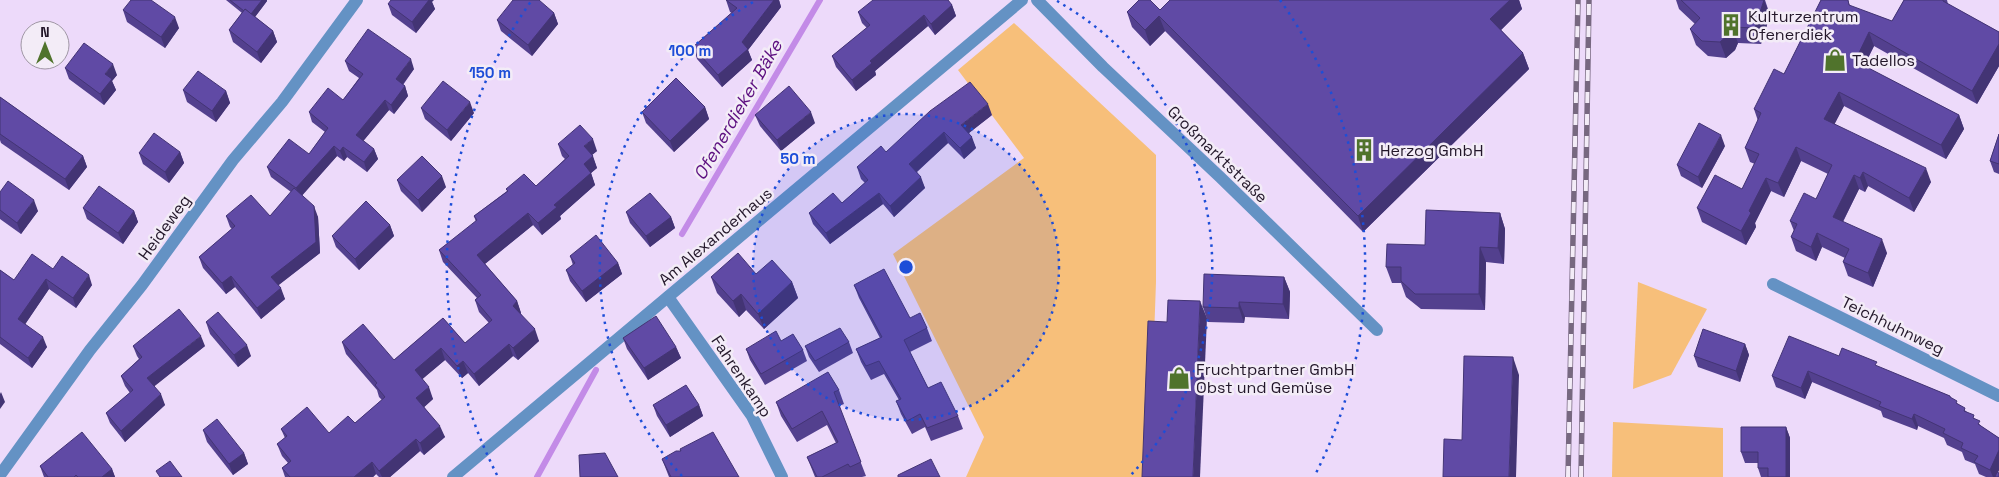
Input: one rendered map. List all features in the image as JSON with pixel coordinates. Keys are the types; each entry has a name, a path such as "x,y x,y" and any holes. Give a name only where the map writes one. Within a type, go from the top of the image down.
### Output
{"street":[{"name":"Heideweg","path":"0,474 90,350 142,285 234,160 282,102 357,0"},
{"name":"Am Alexanderhaus","path":"453,477 1022,0"},
{"name":"Großmarktstraße","path":"1037,0 1102,68 1220,177 1376,330"},
{"name":"Teichhuhnweg","path":"1773,284 1999,396"},
{"name":"Fahrenkamp","path":"668,297 752,416 782,477"}],"shaded area":[{"path":"1014,23 1156,155 1156,282 1149,477 966,477 984,437 893,254 1024,158 958,70"},
{"path":"1638,282 1707,309 1671,375 1633,389"},
{"path":"1613,422 1723,428 1723,477 1612,477"}],"building":[{"path":"131,0 151,0 175,17 161,37 123,10"},
{"path":"230,0 262,0 251,14"},
{"path":"391,0 429,0 412,22 388,4"},
{"path":"513,0 539,0 554,13 528,45 497,20"},
{"path":"726,0 774,0 742,42 748,49 718,75 693,47 737,8"},
{"path":"873,0 948,0 952,5 931,24 924,15 870,61 872,63 852,80 832,56 870,25 858,12"},
{"name":"Herzog GmbH","path":"1139,0 1150,0 1160,10 1170,0 1510,0 1490,19 1523,53 1358,216 1159,16 1145,30 1127,12"},
{"path":"1681,0 1764,0 1755,28 1732,27 1729,34 1720,42 1702,41 1690,29 1700,18"},
{"path":"1821,0 1848,0 1849,5 1892,21 1904,0 1943,0 1999,32 1999,44 1972,91 1869,32 1855,61 1959,115 1941,145 1839,92 1824,119 1926,168 1909,198 1863,172 1860,178 1854,175 1833,217 1882,239 1868,273 1843,262 1849,249 1817,233 1811,247 1791,237 1797,224 1790,221 1804,193 1816,199 1832,165 1796,147 1778,183 1766,178 1741,231 1697,208 1715,175 1742,189 1759,154 1745,148 1761,113 1754,109 1774,69 1784,74"},
{"path":"245,9 273,31 257,52 229,30"},
{"path":"368,29 411,59 396,79 405,86 391,105 385,100 356,135 374,149 364,162 343,147 340,151 334,146 296,188 267,167 289,139 309,154 328,128 309,112 328,88 343,100 363,74 345,61"},
{"path":"84,43 113,64 105,74 112,79 100,94 68,70 70,70 70,61"},
{"path":"198,71 226,91 212,111 183,90"},
{"path":"676,78 705,107 670,141 642,112"},
{"path":"443,81 470,102 447,130 421,108"},
{"path":"970,82 988,104 961,125 972,137 960,148 944,132 909,164 921,177 890,206 879,193 826,233 809,213 833,193 842,203 868,180 857,167 881,146 886,152 930,111"},
{"path":"789,86 811,112 777,140 755,115"},
{"path":"0,97 83,156 65,179 0,134"},
{"path":"1699,123 1721,135 1698,177 1677,165"},
{"path":"580,125 593,139 584,146 593,156 584,164 591,173 554,205 557,207 538,223 528,213 477,255 517,301 513,306 535,329 513,348 509,344 474,374 463,361 457,366 441,348 415,370 429,387 416,398 440,426 420,443 416,439 379,471 372,462 354,477 290,477 282,468 291,461 277,444 287,436 281,429 307,407 329,433 348,416 355,423 385,397 375,385 377,383 342,342 363,324 394,360 443,318 465,343 492,320 475,300 481,295 439,250 477,220 474,216 508,191 506,189 524,174 536,186 569,156 558,144"},
{"path":"154,133 180,152 165,172 139,153"},
{"path":"1999,134 1999,164 1990,161"},
{"path":"422,156 442,176 418,200 397,180"},
{"path":"8,181 34,200 17,223 0,210 0,192"},
{"path":"99,186 134,211 118,233 83,208"},
{"path":"294,188 314,206 316,242 271,277 281,288 257,308 231,276 222,283 199,257 235,226 226,216 251,195 270,216"},
{"path":"650,193 671,217 646,236 626,212"},
{"path":"366,201 390,225 355,259 332,236"},
{"path":"1426,210 1500,213 1498,248 1480,247 1479,294 1415,294 1401,281 1401,267 1386,267 1387,244 1425,245"},
{"path":"596,235 618,263 582,291 566,270 575,263 570,256"},
{"path":"738,253 756,274 772,260 792,282 758,314 741,294 733,301 711,277"},
{"path":"32,254 53,269 62,256 89,275 73,298 46,279 18,319 43,337 28,358 0,337 0,270 14,280"},
{"path":"884,269 910,318 920,313 927,328 904,340 928,388 941,382 958,416 927,428 920,414 907,421 896,401 901,399 879,361 866,366 856,349 882,337 854,285"},
{"path":"1204,274 1284,277 1283,304 1239,302 1239,308 1203,307"},
{"path":"1168,300 1200,301 1193,477 1142,477 1148,321 1167,322"},
{"path":"179,309 201,336 147,378 161,394 121,431 106,413 133,390 121,376 142,357 133,346"},
{"path":"218,312 247,345 234,355 206,322"},
{"path":"656,316 676,347 644,368 623,338"},
{"path":"840,328 849,342 815,361 805,346"},
{"path":"1703,329 1745,344 1736,371 1694,356"},
{"path":"776,331 781,341 793,334 803,350 761,374 746,349"},
{"path":"1789,336 1839,356 1842,348 1877,362 1875,365 1950,396 1957,401 1956,403 1965,408 1964,411 1974,415 1973,418 1980,421 1978,424 1999,438 1999,450 1990,470 1974,462 1978,456 1961,448 1963,443 1943,433 1945,429 1914,414 1912,419 1879,406 1881,402 1808,371 1801,388 1772,376"},
{"path":"1464,356 1513,357 1509,477 1443,477 1444,439 1462,440"},
{"path":"828,372 839,390 834,392 861,462 850,467 848,464 822,477 817,477 807,457 838,442 822,411 792,429 776,402"},
{"path":"686,385 699,405 666,425 653,405"},
{"path":"217,419 244,453 229,464 203,430"},
{"path":"1741,427 1786,427 1786,477 1768,477 1768,468 1758,468 1758,452 1741,452"},
{"path":"82,432 112,469 102,477 78,477 76,475 74,477 48,477 40,466"},
{"path":"713,432 739,477 671,477 662,459 676,451 681,451 680,449"},
{"path":"605,453 618,477 580,477 579,455"},
{"path":"931,459 940,477 898,477 898,475"},
{"path":"170,461 182,477 160,477 156,471"}],"waterway":[{"name":"Ofenerdieker Bäke","path":"682,234 820,0"},
{"name":"Ofenerdieker Bäke","path":"537,477 596,370"}],"railway":[{"path":"1568,477 1578,0"},
{"path":"1581,477 1589,0"}],"place":[{"name":"Kulturzentrum Ofenerdiek","path":"1731,25"},
{"name":"Tadellos","path":"1835,60"},
{"name":"Herzog GmbH","path":"1364,150"},
{"name":"Fruchtpartner GmbH Obst und Gemüse","path":"1179,378"}]}
